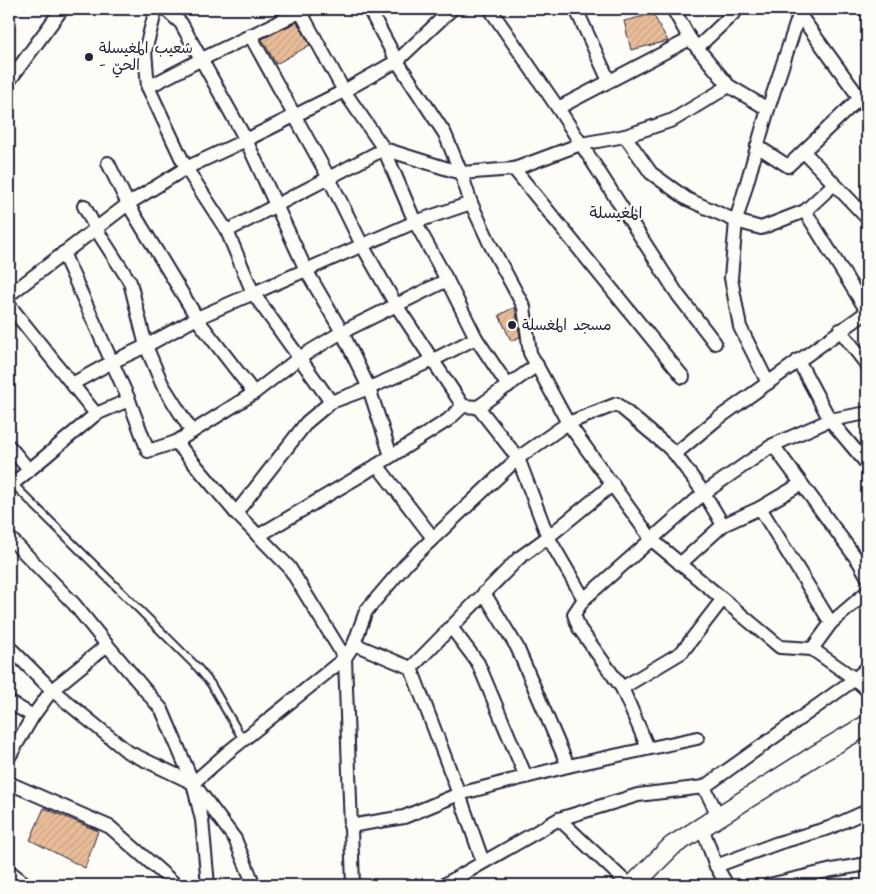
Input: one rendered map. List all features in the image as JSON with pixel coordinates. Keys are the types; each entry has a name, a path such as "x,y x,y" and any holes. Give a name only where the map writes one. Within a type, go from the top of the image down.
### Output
{"main road":[{"path":"633,885 672,846 867,725"}],"street":[{"path":"9,81 62,9"},
{"path":"156,9 145,51 148,87 186,168 227,231 253,293 330,402"},
{"path":"165,9 181,23 246,140 306,270 342,332 369,388 391,456"},
{"path":"369,9 398,61 445,134 471,203 490,244 524,307 530,354 568,423 652,540 780,647 812,649 855,679 867,690"},
{"path":"9,295 128,204 186,168 295,116 398,61 452,9"},
{"path":"490,9 558,108 678,295 715,343"},
{"path":"576,9 609,81"},
{"path":"673,9 693,44 729,86 768,109"},
{"path":"558,108 609,81 693,44 738,9"},
{"path":"148,87 302,10 344,91 384,149 415,222 448,280 476,338 508,386"},
{"path":"757,146 788,166 865,99 800,11"},
{"path":"768,383 740,327 731,278 736,221 768,109 800,11"},
{"path":"250,35 396,305 463,406"},
{"path":"227,231 384,149 461,173 514,169 581,144 625,136 673,120 729,86"},
{"path":"625,136 651,173 687,199 736,221 761,228 805,211 834,184"},
{"path":"804,152 867,218"},
{"path":"108,163 128,204 197,318 254,393"},
{"path":"514,169 683,378"},
{"path":"72,384 197,318 415,222 471,203"},
{"path":"84,206 96,229 130,282 146,346 162,384 192,432"},
{"path":"674,454 716,420 867,311 805,211"},
{"path":"63,253 129,400 148,451 176,442 254,393 299,358 342,332 448,280"},
{"path":"9,305 96,414"},
{"path":"840,330 867,365"},
{"path":"236,513 307,422 330,402 369,388 433,360 476,338"},
{"path":"798,360 830,420 867,464"},
{"path":"258,536 448,420 463,406 478,406 536,365"},
{"path":"11,486 96,414 129,400"},
{"path":"193,783 345,658 354,644 366,611 407,563 518,458 568,423 617,404 667,446 704,494 723,524"},
{"path":"478,406 518,458 548,537 584,599"},
{"path":"648,748 622,688 579,628 574,614 584,599 704,494 773,445 830,420 867,413"},
{"path":"176,442 236,513 289,567 345,658 353,885"},
{"path":"773,445 859,562 867,576"},
{"path":"9,446 29,470"},
{"path":"377,465 433,538"},
{"path":"412,668 519,558 548,537 612,484"},
{"path":"680,564 723,524 760,508 801,484"},
{"path":"760,508 831,623"},
{"path":"9,537 74,604 162,710 193,783 202,820 208,885"},
{"path":"812,649 831,623 867,592"},
{"path":"484,593 517,647 568,766"},
{"path":"622,688 682,652 722,600"},
{"path":"452,627 478,663 526,777"},
{"path":"354,644 412,668 460,794 483,862"},
{"path":"9,758 33,716 52,690 107,645"},
{"path":"9,647 52,690 128,752 193,783 235,839 254,885"},
{"path":"444,885 559,819 638,795 704,787 855,679 867,668"},
{"path":"9,702 33,716"},
{"path":"350,826 404,817 460,794 568,766 697,738"},
{"path":"9,783 110,827 176,885"},
{"path":"704,787 719,816"},
{"path":"716,866 778,843 830,828 867,811"},
{"path":"559,819 629,885"},
{"path":"702,828 716,866 727,885"},
{"path":"769,885 867,864"},
{"path":"9,871 28,885"}],"lane":[{"path":"11,486 198,668 211,684 243,740"}],"building":[{"path":"653,14 668,41 631,50 624,21"},
{"path":"297,22 310,45 276,64 262,39"},
{"name":"مسجد المغسلة","path":"515,307 520,337 511,341 499,315"},
{"path":"44,808 98,831 85,868 30,840"}],"place":[{"name":"شعيب المغيسلة - الحيّ","path":"89,57"},
{"name":"مسجد المغسلة","path":"512,325"}],"district":[{"name":"المغيسلة","path":"616,212"}]}
